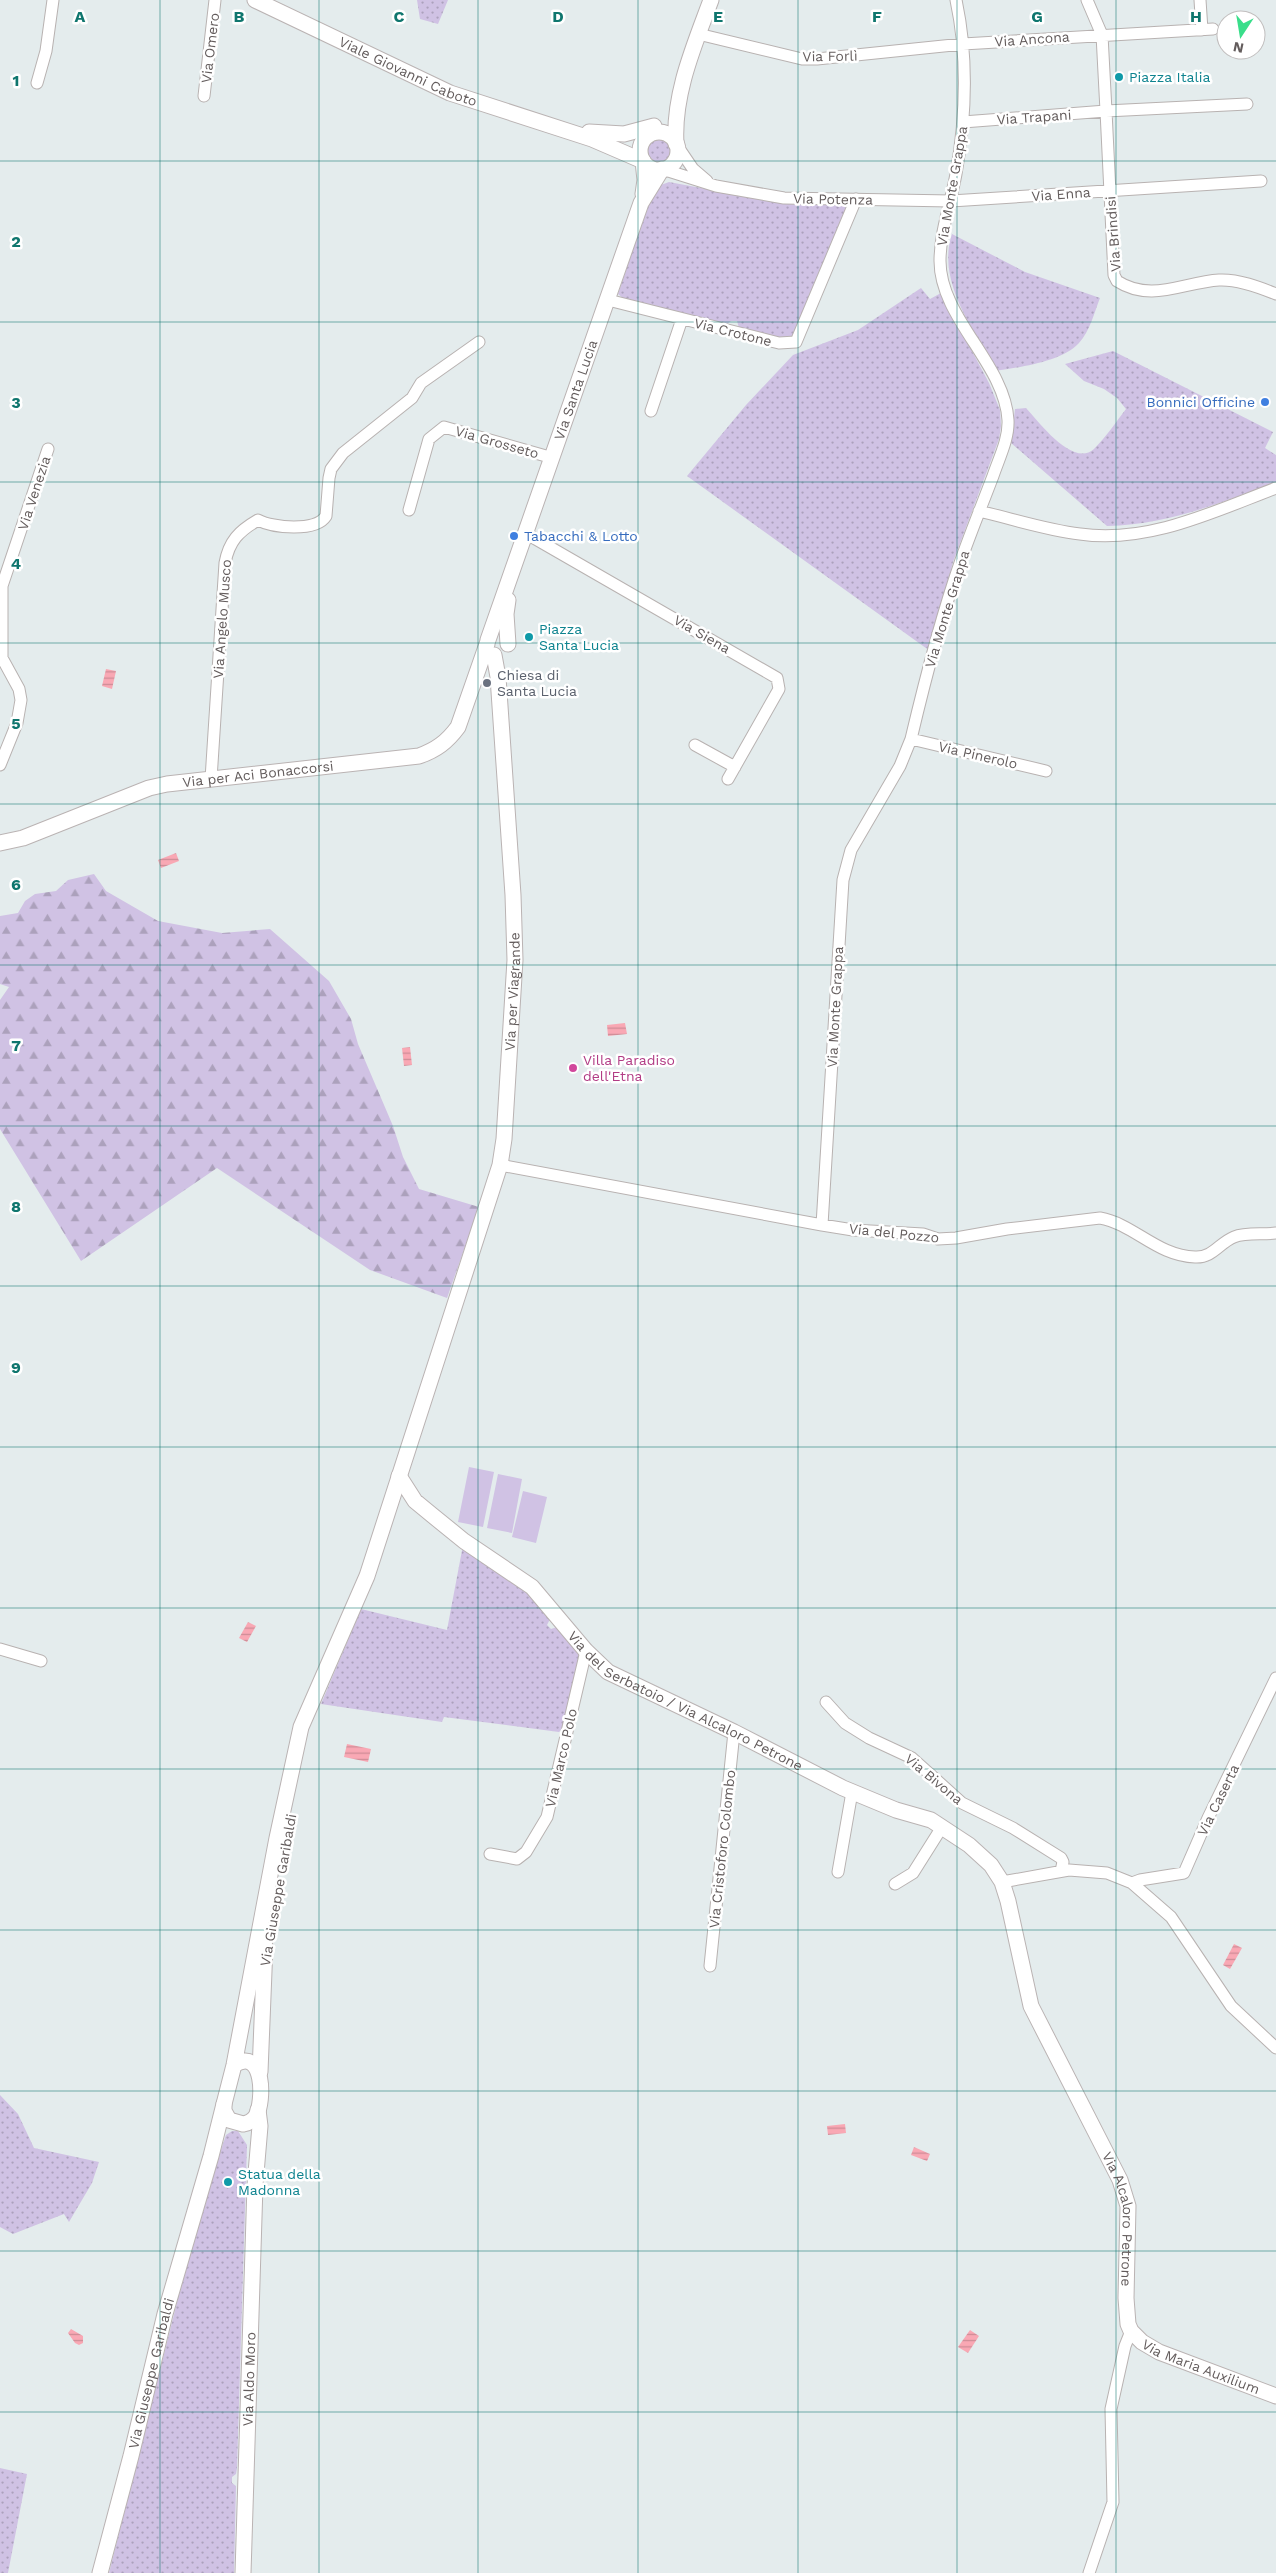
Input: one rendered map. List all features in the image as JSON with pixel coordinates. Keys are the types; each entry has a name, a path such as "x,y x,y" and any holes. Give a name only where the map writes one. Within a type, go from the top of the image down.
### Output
{"main road":[{"name":"Viale Giovanni Caboto","path":"255,0 450,93 565,130"},
{"path":"641,203 662,169 675,160 675,117 680,92 711,0"},
{"path":"641,203 645,180 643,161 640,155 641,143 649,130 671,111 680,92"},
{"path":"565,130 608,134 649,130 662,132 673,138 676,144"},
{"path":"565,130 621,150 643,161 651,168 662,169"},
{"name":"Via Santa Lucia","path":"496,648 511,576 641,203"},
{"name":"Via per Aci Bonaccorsi","path":"0,843 23,838 149,788 167,784 419,756 434,751 450,738 458,727 477,673 496,648"},
{"name":"Via per Viagrande","path":"399,1476 500,1165 504,1139 515,960 513,895 496,648"},
{"name":"Via del Serbatoio / Via Alcaloro Petrone","path":"399,1476 416,1500 432,1515 464,1541 532,1587 586,1651 608,1672 734,1732 852,1792 896,1810 931,1820 969,1845 991,1865 1002,1882"},
{"name":"Via Giuseppe Garibaldi","path":"100,2573 132,2456 165,2314 206,2174 234,2065 277,1838 302,1727 308,1709 367,1576 399,1476"},
{"name":"Via Giuseppe Garibaldi","path":"255,2185 260,2126 258,2110 264,1954 286,1844 308,1709"},
{"name":"Via Alcaloro Petrone","path":"1002,1882 1031,2006 1120,2180 1128,2206 1126,2315 1131,2331"},
{"path":"234,2065 247,2061 255,2065 260,2072"},
{"path":"224,2104 225,2114 247,2133 252,2142 255,2185"},
{"path":"206,2174 223,2133 237,2124 251,2122 258,2110"},
{"name":"Via Aldo Moro","path":"243,2573 255,2185"},
{"name":"Via Maria Auxilium","path":"1131,2331 1142,2342 1159,2352 1276,2396"}],"street":[{"path":"37,83 46,51 52,0"},
{"name":"Via Omero","path":"204,96 215,0"},
{"name":"Via Monte Grappa","path":"822,1225 843,880 851,850 900,766 911,739 960,564 1006,438 1008,422 1007,410 999,388 952,303 944,284 940,264 941,247 951,201 963,122 963,44 956,0"},
{"path":"1087,0 1102,35"},
{"name":"Via Ancona","path":"963,44 1208,30 1200,0"},
{"name":"Via Forlì","path":"698,34 802,58 817,59 963,44"},
{"name":"Via Brindisi","path":"1102,35 1114,275 1117,281 1124,286 1152,292 1219,280 1248,284 1276,294"},
{"name":"Via Trapani","path":"963,122 1247,104"},
{"path":"676,144 693,169 705,180 716,186"},
{"name":"Via Potenza","path":"662,169 716,186 784,198 951,201"},
{"name":"Via Enna","path":"951,201 1261,181"},
{"name":"Via Crotone","path":"608,300 779,343 796,342 856,199"},
{"path":"652,411 682,319"},
{"name":"Via Angelo Musco","path":"210,779 225,563 232,540 242,529 258,520 281,527 316,524 323,520 326,516 331,470 343,452 412,398 421,383 479,342"},
{"name":"Via Grosseto","path":"409,510 429,438 444,427 553,458"},
{"name":"Via Venezia","path":"0,765 17,722 21,700 19,689 2,658 2,586 48,449"},
{"path":"979,511 1082,535 1110,535 1162,528 1187,522 1276,488"},
{"name":"Via Siena","path":"527,534 777,678 779,688 728,779"},
{"name":"Via Pinerolo","path":"911,739 1046,771"},
{"path":"695,745 735,767"},
{"name":"Via del Pozzo","path":"500,1165 822,1225 853,1230 922,1234 938,1239 1100,1218 1115,1221 1145,1241 1168,1251 1194,1257 1206,1257 1234,1237 1276,1233"},
{"path":"0,1649 41,1661"},
{"name":"Via Marco Polo","path":"490,1854 517,1858 526,1852 547,1817 586,1651"},
{"name":"Via Caserta","path":"1132,1883 1184,1873 1208,1818 1276,1678"},
{"name":"Via Bivona","path":"826,1702 845,1723 870,1738 912,1758 962,1803 1013,1828 1061,1858 1063,1862 1061,1870"},
{"name":"Via Cristoforo Colombo","path":"710,1966 734,1732"},
{"path":"838,1872 852,1792"},
{"path":"895,1884 913,1873 942,1828"},
{"path":"1002,1882 1061,1870 1092,1870 1107,1873 1132,1883 1171,1917 1231,2006 1276,2048"},
{"name":"Via Alcaloro Petrone","path":"1089,2573 1113,2502 1115,2488 1112,2408 1125,2346 1131,2331"}],"green space":[{"path":"417,0 448,0 438,24 420,19"},
{"path":"658,136 668,140 672,150 668,160 658,164 648,160 644,150 648,140"},
{"path":"669,182 787,204 845,205 846,209 795,335 785,339 739,328 737,321 731,321 727,324 624,299 618,294 652,193 661,185"},
{"path":"952,234 1025,272 1100,298 1089,327 1079,343 1062,355 1040,363 996,371 968,322 953,287 948,252"},
{"path":"921,288 930,299 941,293 989,383 1000,410 1001,426 999,439 953,562 930,651 687,476 746,405 793,355 858,330"},
{"path":"1113,351 1273,432 1265,448 1276,455 1276,482 1193,512 1151,522 1107,526 1011,443 1015,409 1026,408 1057,441 1067,448 1076,453 1086,453 1094,449 1126,409 1117,398 1104,389 1084,381 1065,364"},
{"path":"94,874 106,891 158,921 222,933 270,929 329,981 351,1019 358,1044 393,1126 403,1157 419,1189 479,1207 447,1298 370,1270 217,1168 81,1261 0,1129 0,1000 9,987 0,984 0,916 18,913 25,901 35,894 56,891 68,880"},
{"path":"469,1467 494,1472 483,1527 458,1522"},
{"path":"498,1474 522,1479 512,1533 487,1528"},
{"path":"523,1491 547,1497 536,1543 512,1537"},
{"path":"463,1545 516,1579 550,1619 547,1625 551,1629 557,1627 580,1651 562,1729 559,1732 444,1717 442,1722 321,1704 361,1609 447,1630"},
{"path":"0,2095 18,2114 34,2148 99,2162 92,2183 69,2222 64,2214 13,2234 0,2227"},
{"path":"232,2131 238,2131 247,2145 237,2468 236,2474 232,2477 232,2483 236,2486 234,2573 109,2573 199,2215 226,2135"},
{"path":"0,2468 27,2474 8,2573 0,2573"}],"shaded area":[{"path":"106,669 116,671 112,689 102,686"},
{"path":"176,853 179,861 161,868 158,860"},
{"path":"625,1023 627,1034 608,1036 607,1025"},
{"path":"410,1047 412,1065 404,1066 402,1048"},
{"path":"248,1622 256,1626 247,1642 239,1638"},
{"path":"347,1744 371,1749 368,1762 344,1757"},
{"path":"1234,1944 1242,1948 1230,1969 1223,1965"},
{"path":"845,2124 846,2133 828,2135 827,2126"},
{"path":"914,2147 930,2154 927,2161 911,2155"},
{"path":"71,2329 83,2336 83,2343 79,2345 75,2343 68,2333"},
{"path":"970,2330 979,2336 968,2353 958,2347"}],"place":[{"name":"Piazza Italia","path":"1119,77"},
{"name":"Bonnici Officine","path":"1265,402"},
{"name":"Tabacchi & Lotto","path":"514,536"},
{"name":"Piazza Santa Lucia","path":"529,637"},
{"name":"Chiesa di Santa Lucia","path":"487,683"},
{"name":"Villa Paradiso dell'Etna","path":"573,1068"},
{"name":"Statua della Madonna","path":"228,2182"}]}
